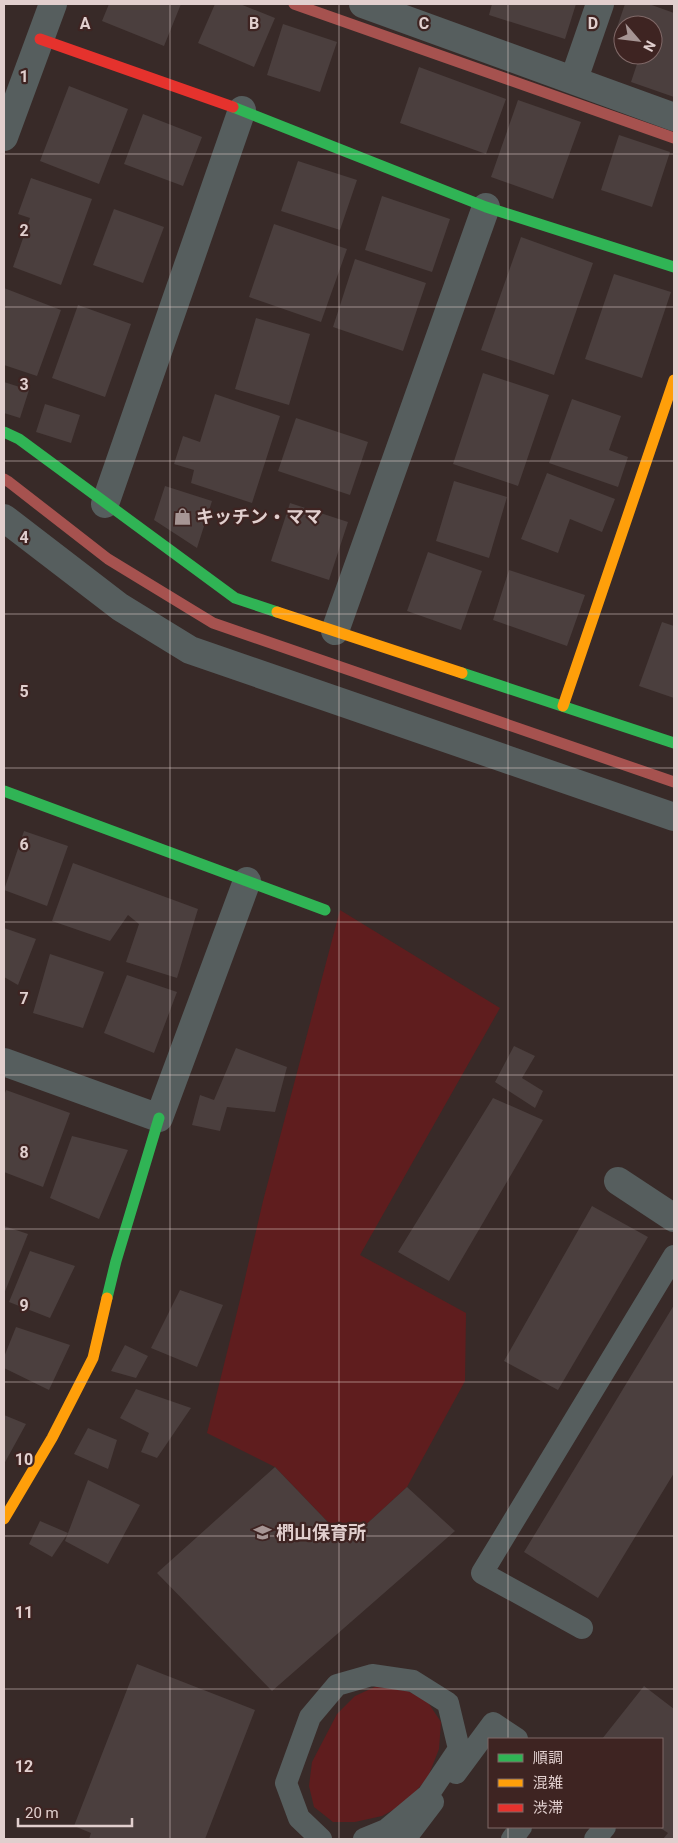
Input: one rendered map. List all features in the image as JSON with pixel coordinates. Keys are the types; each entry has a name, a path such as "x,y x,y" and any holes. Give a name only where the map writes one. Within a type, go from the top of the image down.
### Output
{"street":[{"path":"4,137 52,4"},
{"path":"363,4 574,79 674,117"},
{"path":"574,79 600,4"},
{"path":"40,39 242,110 486,207 674,267"},
{"path":"105,504 242,110"},
{"path":"335,631 486,207"},
{"path":"563,706 674,380"},
{"path":"4,432 19,439 235,598 674,743"},
{"path":"4,518 120,607 190,650 674,817"},
{"path":"4,791 325,910"},
{"path":"4,1519 52,1438 93,1358 116,1261 159,1118 247,881"},
{"path":"4,1062 159,1118"},
{"path":"618,1181 674,1218"}],"lane":[{"path":"582,1628 482,1573 674,1256"},
{"path":"321,1839 299,1818 286,1783 310,1717 337,1685 372,1675 413,1681 448,1703 458,1749 428,1795 386,1830 364,1839"},
{"path":"405,1839 493,1723 516,1738"},
{"path":"512,1839 521,1828"},
{"path":"595,1839 604,1828"}],"shaded area":[{"path":"340,910 500,1008 360,1255 466,1313 465,1381 407,1487 347,1542 275,1467 207,1433 263,1201"},
{"path":"379,1685 402,1688 427,1701 441,1722 439,1749 428,1777 406,1803 382,1816 355,1822 333,1822 314,1807 309,1786 312,1762 337,1714 355,1696"}],"building":[{"path":"109,4 181,4 164,46 102,21"},
{"path":"215,4 240,4 275,18 254,67 198,43"},
{"path":"492,4 576,4 565,39 489,15"},
{"path":"625,4 649,4 674,13 674,97 631,82 637,65 663,65 663,15 621,15"},
{"path":"283,24 337,42 320,92 267,75"},
{"path":"419,67 506,99 486,154 400,123"},
{"path":"69,86 128,109 99,184 40,161"},
{"path":"518,100 581,122 553,199 491,177"},
{"path":"143,114 202,137 183,186 124,164"},
{"path":"619,135 670,152 652,207 601,190"},
{"path":"298,161 357,180 340,230 281,211"},
{"path":"31,178 92,199 61,285 13,267 30,218 18,214"},
{"path":"382,196 450,219 432,272 365,250"},
{"path":"114,209 164,227 143,283 93,265"},
{"path":"274,224 347,249 321,322 249,297"},
{"path":"521,237 593,263 554,375 481,350"},
{"path":"355,259 426,283 403,351 333,327"},
{"path":"614,274 671,292 642,378 585,359"},
{"path":"4,288 61,310 37,376 4,365"},
{"path":"78,305 131,324 105,397 52,378"},
{"path":"256,318 310,334 289,405 235,389"},
{"path":"483,373 549,395 518,486 453,464"},
{"path":"4,382 29,390 20,418 4,413"},
{"path":"215,394 280,416 252,503 191,483 194,470 174,464 183,436 200,442"},
{"path":"572,399 621,416 609,450 628,457 618,487 549,463"},
{"path":"45,404 80,415 71,443 36,432"},
{"path":"296,418 368,442 350,495 278,471"},
{"path":"547,473 615,499 602,532 570,519 558,553 521,539"},
{"path":"454,481 507,497 489,558 436,541"},
{"path":"165,486 212,501 197,548 154,520"},
{"path":"290,503 348,522 329,580 271,561"},
{"path":"428,552 482,571 461,630 407,611"},
{"path":"509,570 585,595 567,646 493,620"},
{"path":"662,622 674,626 674,698 639,686"},
{"path":"24,831 68,846 47,906 4,890"},
{"path":"73,863 198,909 177,978 126,962 139,924 128,915 110,941 52,921"},
{"path":"4,928 36,939 18,985 4,977"},
{"path":"50,954 104,972 83,1028 33,1013"},
{"path":"127,975 177,992 154,1053 104,1033"},
{"path":"514,1046 535,1056 522,1078 543,1091 535,1108 495,1082"},
{"path":"236,1048 287,1067 275,1112 227,1107 220,1131 192,1125 200,1095 214,1100"},
{"path":"6,1090 70,1113 43,1187 4,1172 4,1096"},
{"path":"493,1098 543,1120 449,1281 398,1252"},
{"path":"72,1136 128,1150 99,1219 50,1198"},
{"path":"592,1206 648,1237 558,1390 504,1361"},
{"path":"4,1226 28,1234 4,1294"},
{"path":"30,1251 75,1266 50,1318 9,1302"},
{"path":"180,1290 223,1305 197,1367 151,1348"},
{"path":"674,1305 674,1473 598,1598 524,1552"},
{"path":"16,1327 70,1345 49,1390 4,1368 4,1357"},
{"path":"125,1345 148,1356 136,1378 111,1371"},
{"path":"136,1389 191,1408 157,1458 141,1452 149,1433 120,1418"},
{"path":"4,1415 26,1424 4,1464"},
{"path":"88,1428 117,1440 108,1469 74,1454"},
{"path":"275,1467 347,1542 407,1487 455,1531 272,1691 157,1573"},
{"path":"88,1480 140,1505 108,1564 65,1541"},
{"path":"40,1521 68,1533 52,1557 29,1544"},
{"path":"137,1664 255,1710 205,1839 89,1839 91,1833 74,1826"},
{"path":"644,1686 674,1709 674,1839 663,1839 668,1833 660,1828 663,1828 663,1738 603,1738"}],"waterway":[{"path":"294,4 674,138"},
{"path":"4,479 108,559 213,623 674,782"}],"traffic: fast":[{"path":"233,107 486,207 674,267"},
{"path":"4,432 19,439 235,598 277,612"},
{"path":"462,673 674,743"},
{"path":"4,791 325,910"},
{"path":"107,1298 116,1261 159,1118"}],"traffic: slow":[{"path":"563,706 674,380"},
{"path":"277,612 462,673"},
{"path":"4,1519 52,1438 93,1358 107,1298"}],"traffic: jam":[{"path":"40,39 233,107"}],"place":[{"name":"キッチン・ママ","path":"182,517"},
{"name":"椚山保育所","path":"262,1533"}]}
